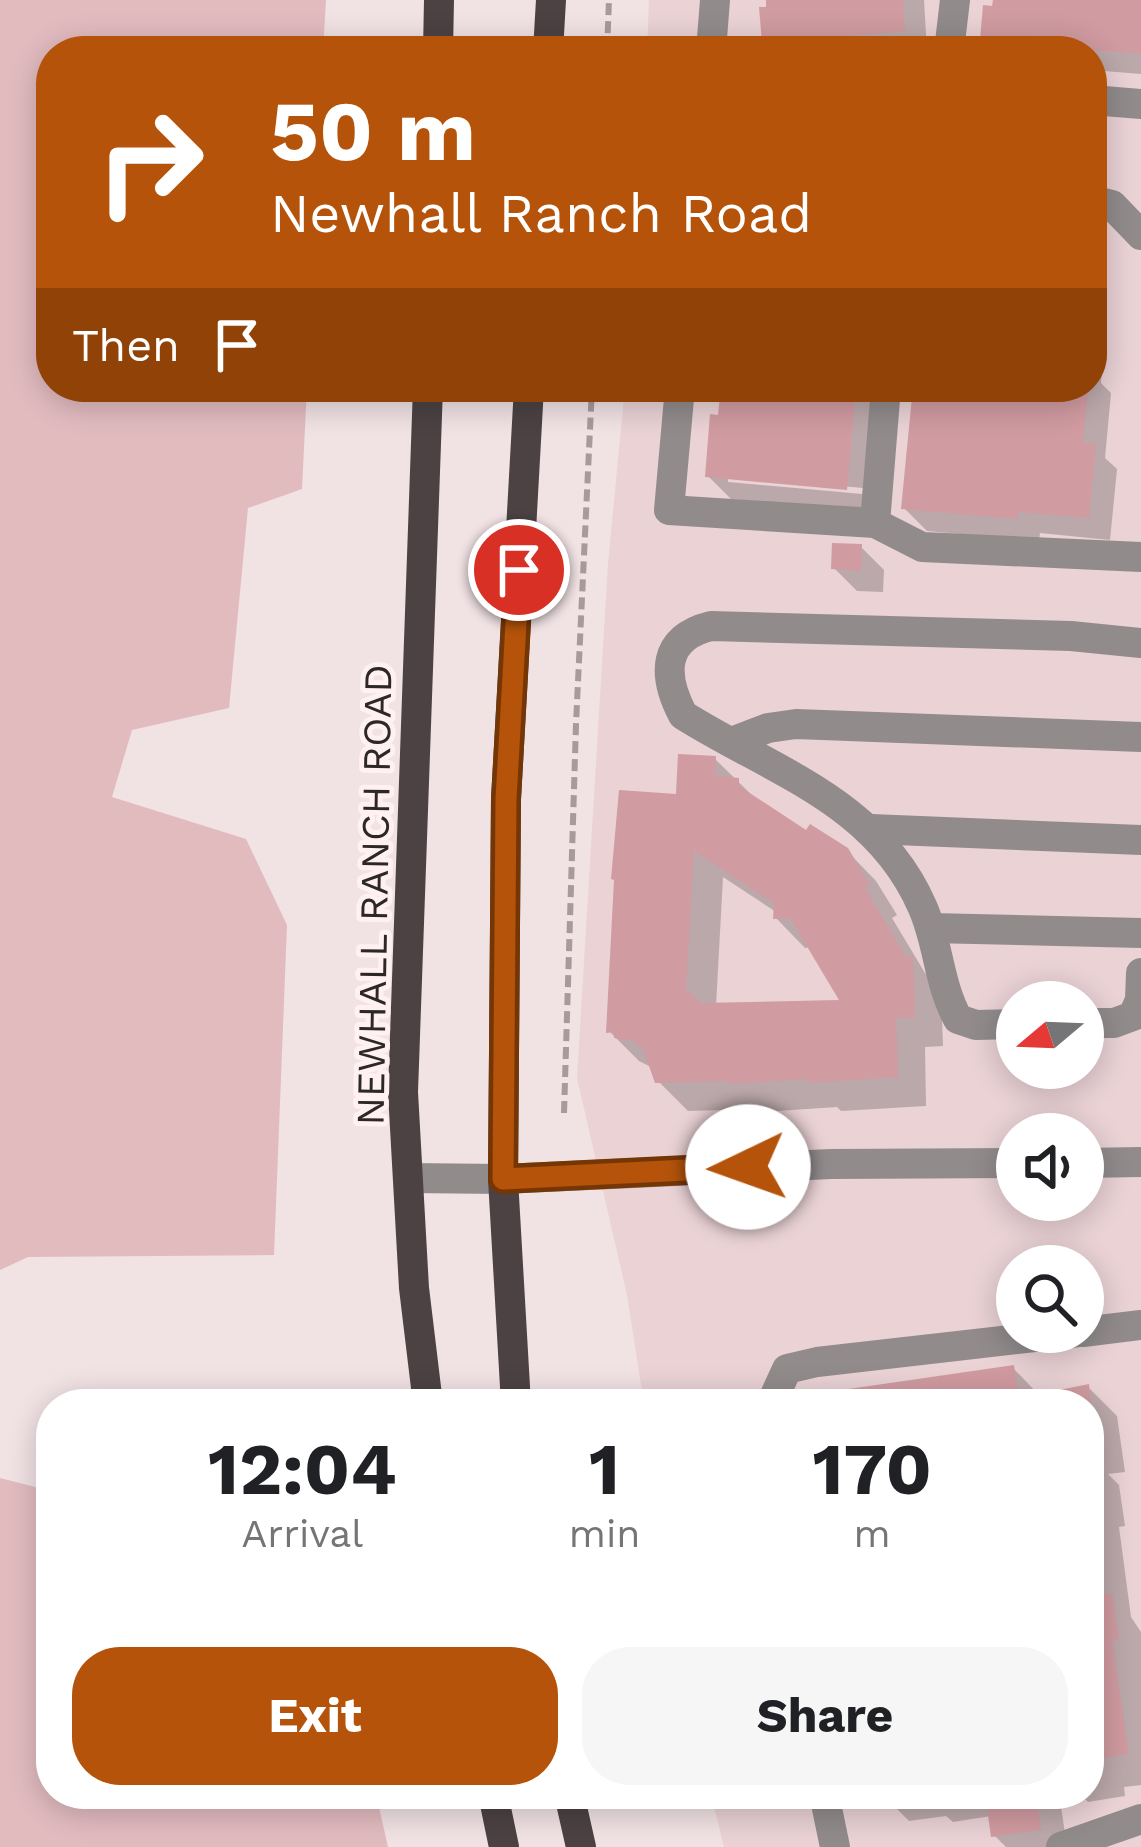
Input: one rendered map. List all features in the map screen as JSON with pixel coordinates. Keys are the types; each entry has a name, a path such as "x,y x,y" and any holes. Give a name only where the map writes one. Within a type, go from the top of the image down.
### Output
{"main road":[{"path":"438,36 439,0"},
{"path":"549,36 551,0"},
{"name":"NEWHALL RANCH ROAD","path":"426,1389 414,1288 403,1092 427,402"},
{"path":"515,1389 503,1179 506,799 528,402"},
{"path":"496,1809 505,1847"},
{"path":"572,1809 581,1847"}],"street":[{"path":"712,36 715,0"},
{"path":"951,36 955,0"},
{"path":"1107,101 1141,104"},
{"path":"1107,204 1141,235"},
{"path":"679,402 669,510 874,523 922,547 1141,557"},
{"path":"874,523 885,402"},
{"path":"996,1025 958,1019 921,902 871,829 825,796 683,715 669,676 673,649 691,631 711,626 1071,636 1141,643"},
{"path":"734,741 796,724 1141,737"},
{"path":"871,829 1141,841"},
{"path":"931,928 1141,933"},
{"path":"1104,1023 1133,1016 1140,1000 1141,973"},
{"path":"1104,1163 1141,1162"},
{"path":"408,1178 996,1163"},
{"path":"1104,1329 1141,1325"},
{"path":"778,1389 787,1369 817,1362 996,1342"},
{"path":"827,1809 835,1847"},
{"path":"1061,1847 1141,1819"}],"path":[{"path":"608,36 609,0"},
{"path":"565,1113 591,402"}],"shaded area":[{"path":"0,0 326,0 324,36 36,36 36,402 306,402 302,489 248,508 229,708 132,730 112,797 246,839 287,925 274,1255 28,1257 0,1270"},
{"path":"649,0 1141,0 1141,1847 724,1847 715,1809 1104,1809 1104,1389 642,1389 627,1295 577,1078 608,564 624,402 1107,402 1107,36 648,36"},
{"path":"0,1478 36,1487 36,1809 379,1809 388,1847 0,1847"}],"building":[{"path":"766,0 903,0 905,31 761,36 759,7 766,7"},
{"path":"993,0 1141,0 1141,54 1107,51 1107,36 980,36 983,5 992,6"},
{"path":"719,402 855,402 847,490 705,477 710,414 718,415"},
{"path":"912,402 1087,402 1083,443 1096,444 1089,518 1018,512 1017,519 901,509"},
{"path":"832,543 862,544 861,571 831,569"},
{"path":"678,754 716,756 715,776 739,778 739,786 806,830 810,824 848,848 870,885 865,888 906,957 913,957 915,1018 896,1018 898,1077 808,1083 808,1079 655,1083 643,1049 633,1041 614,1038 614,1032 606,1033 619,790 676,794","holes":["694,851 774,903 773,919 790,918 839,1000 701,1003 686,989"]},
{"path":"1014,1365 1018,1389 849,1389"},
{"path":"1112,1593 1119,1639 1112,1639 1129,1754 1104,1758 1104,1594"},
{"path":"987,1809 1038,1809 1041,1830 991,1837"}],"route":[{"path":"519,570 506,799 503,1179 748,1167"}]}
